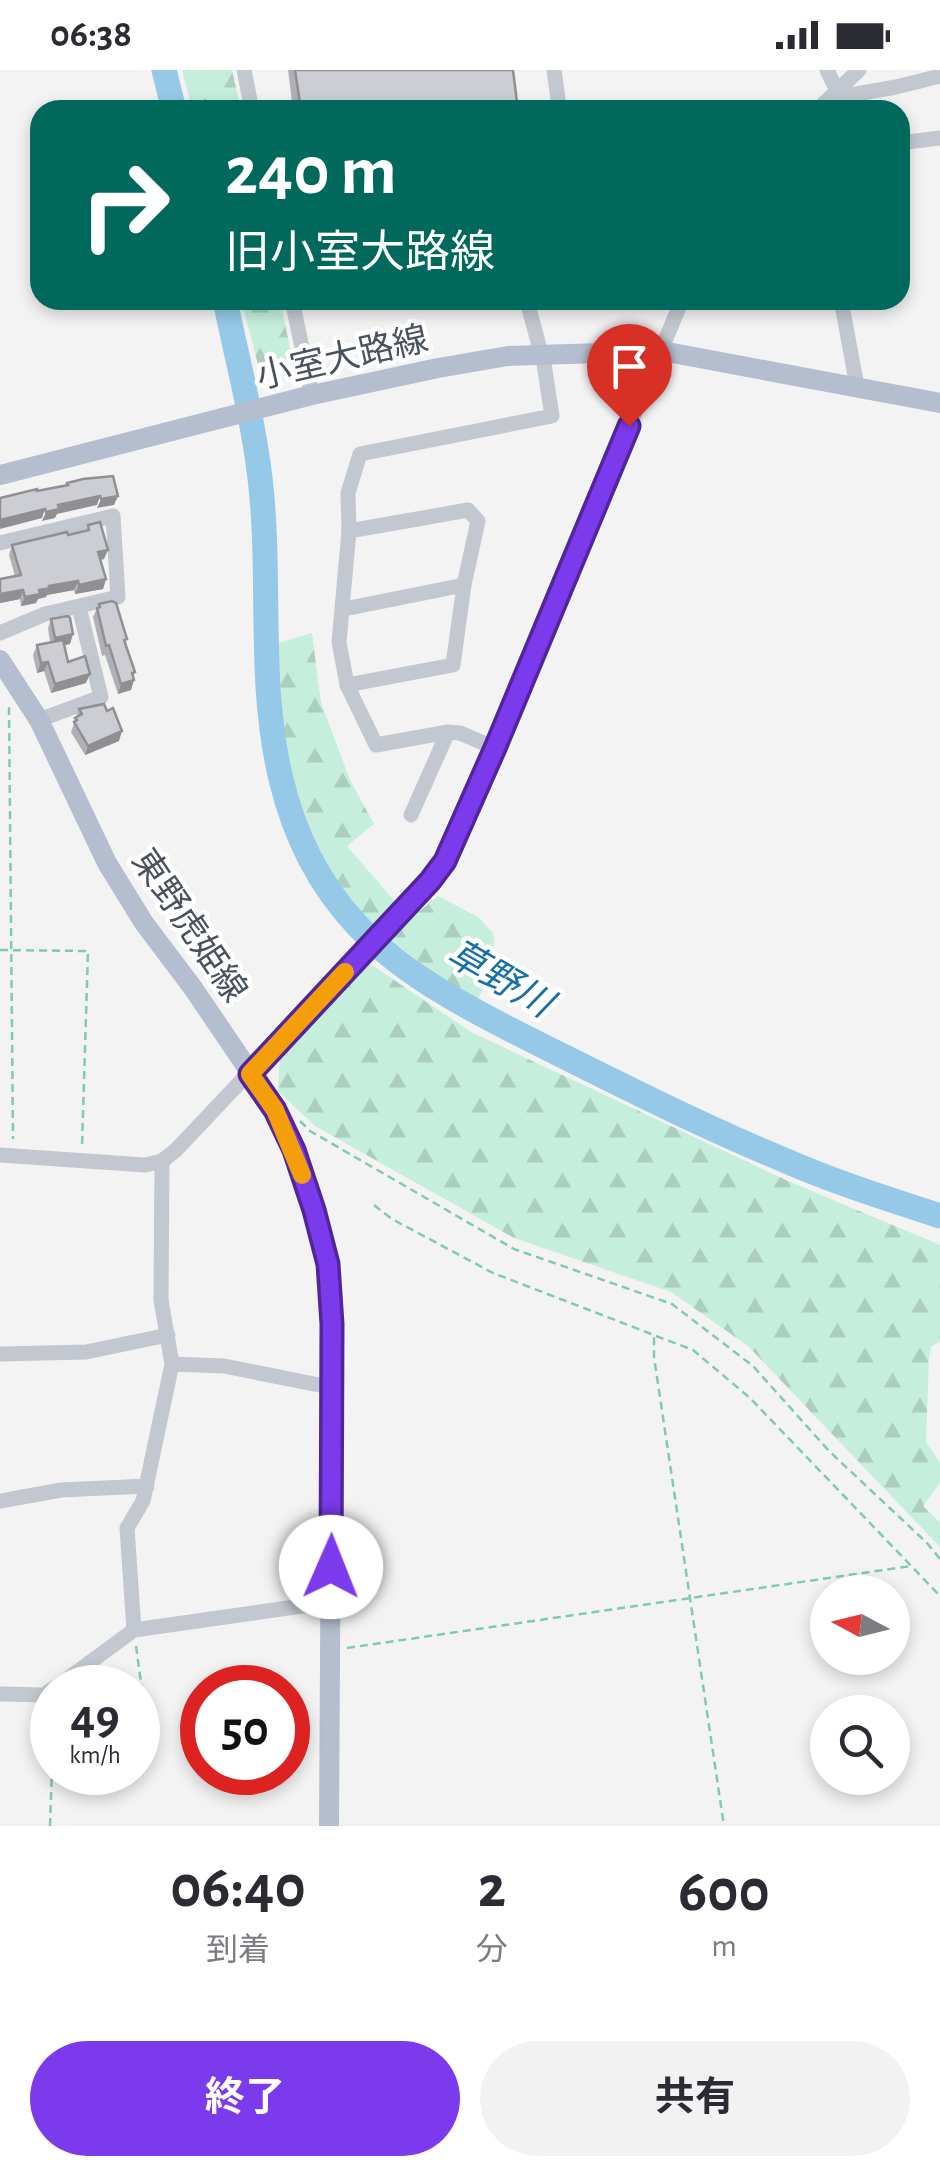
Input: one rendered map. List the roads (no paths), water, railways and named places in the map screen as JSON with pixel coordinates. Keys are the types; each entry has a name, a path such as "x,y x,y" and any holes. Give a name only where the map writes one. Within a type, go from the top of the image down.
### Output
{"main road":[{"name":"小室大路線","path":"0,476 310,396 508,356 662,351 940,403"},
{"name":"東野虎姫線","path":"0,660 40,720 108,863 144,922 257,1066 294,1150 314,1210 328,1264 332,1324 329,1826"}],"street":[{"path":"244,70 250,100"},
{"path":"554,70 558,100"},
{"path":"827,70 837,91 844,96 940,76"},
{"path":"828,100 859,70"},
{"path":"910,142 940,138"},
{"path":"294,310 310,396"},
{"path":"495,748 448,732 376,745 347,684 339,642 350,531 348,492 360,454 552,416 530,310"},
{"path":"6,1155 145,1165 162,1162 430,881 445,861 495,748 678,310"},
{"path":"843,310 857,386"},
{"path":"347,684 453,665 478,521 468,510 350,531"},
{"path":"0,543 114,516 118,597 45,614 0,633"},
{"path":"344,609 464,585"},
{"path":"40,720 101,696 79,607"},
{"path":"411,815 448,732"},
{"path":"134,1630 127,1528 143,1501 172,1364 162,1300 162,1162"},
{"path":"0,1354 86,1352 168,1335"},
{"path":"172,1364 224,1366 319,1385 332,1384"},
{"path":"0,1501 61,1490 147,1486"},
{"path":"86,1665 134,1630 330,1602"},
{"path":"0,1694 30,1695"}],"waterway":[{"name":"草野川","path":"164,70 172,100"},
{"name":"草野川","path":"227,310 260,478 269,704 281,779 300,838 342,908 401,964 511,1030 756,1148 842,1183 940,1216"}]}
